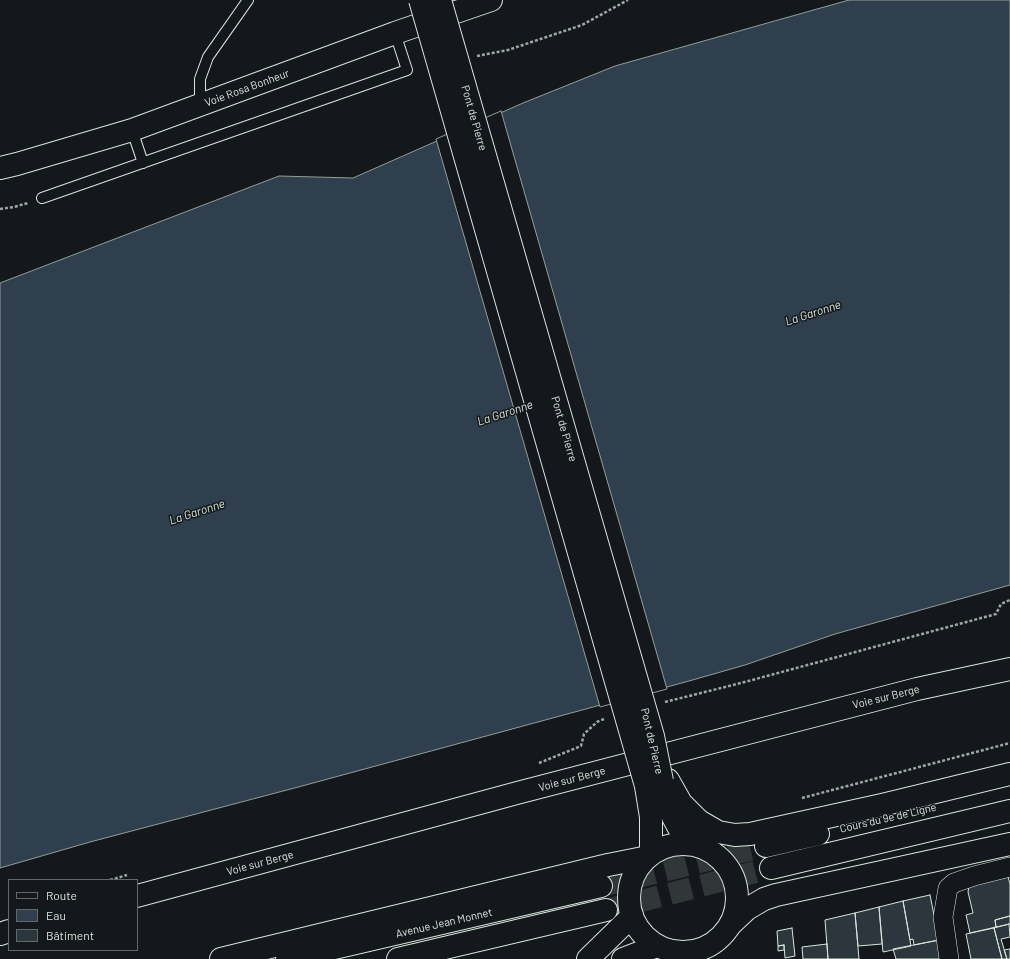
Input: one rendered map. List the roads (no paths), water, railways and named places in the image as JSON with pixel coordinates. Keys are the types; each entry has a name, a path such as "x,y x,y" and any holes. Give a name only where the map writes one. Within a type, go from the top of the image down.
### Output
{"main road":[{"name":"Pont de Pierre","path":"420,0 658,782 680,830 703,847"},
{"name":"Pont de Pierre","path":"440,0 652,736 658,782 651,816 647,855"},
{"name":"Voie Rosa Bonheur","path":"0,168 132,130 396,33 491,0"},
{"name":"Voie sur Berge","path":"138,896 555,783 917,689 1010,669"},
{"path":"658,782 699,822 718,832 735,835 750,834 882,805 1010,774"},
{"name":"Cours du 9e de Ligne","path":"766,846 1010,789"},
{"name":"Cours du 9e de Ligne","path":"771,868 1010,811"},
{"path":"221,959 608,865 647,855 669,845 686,843 703,847 719,857 731,871 737,888 737,907 727,930 722,959"},
{"path":"647,855 633,875 629,889 629,904 632,916 639,929 647,939 658,946 686,956 711,946 747,909 764,899 776,895 1010,844"},
{"path":"398,959 603,898"},
{"name":"Avenue Jean Monnet","path":"287,959 603,898"},
{"name":"Avenue Jean Monnet","path":"341,959 603,898"},
{"path":"588,959 632,916"},
{"path":"623,959 658,946"}],"street":[{"path":"949,959 943,917 948,888 954,883 974,876 1010,867"}],"lane":[{"path":"200,106 200,79 208,57 248,0"},
{"path":"42,198 407,70 396,33"},
{"path":"132,130 143,163"}],"water":[{"name":"La Garonne","path":"849,0 1010,0 1010,585 835,634 745,665 689,681 90,842 0,868 0,283 279,176 353,178 523,103 615,66"}],"tunnel":[{"path":"601,886 766,846"},
{"path":"606,910 771,868"}]}
